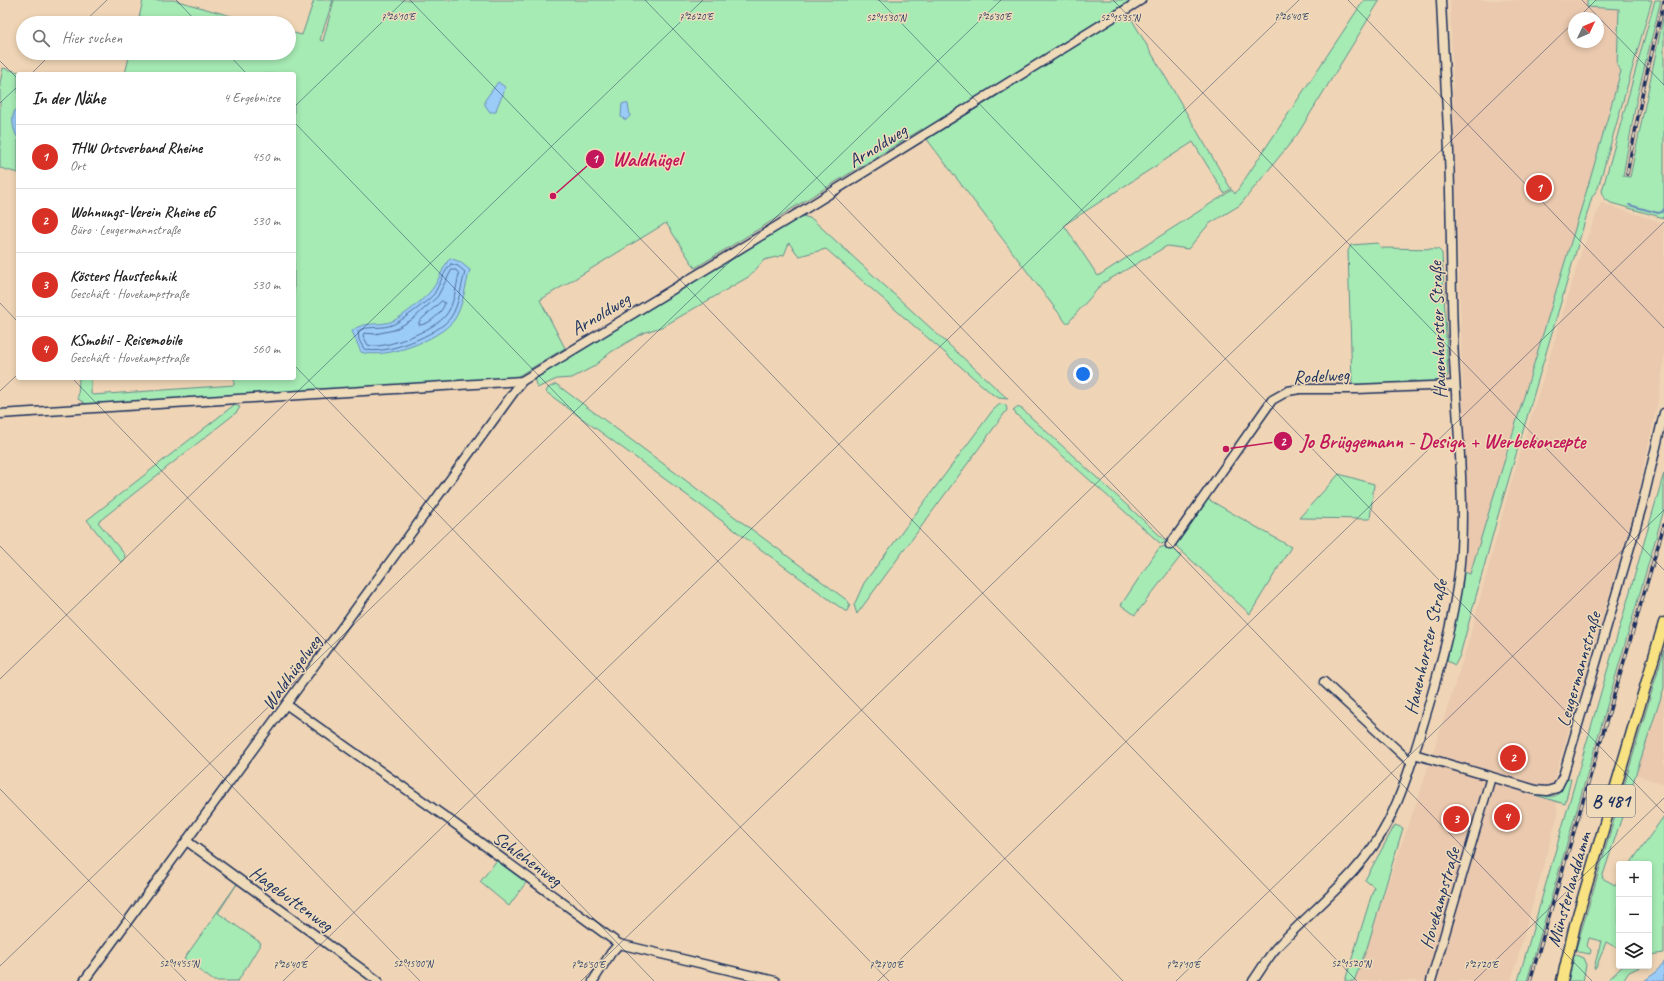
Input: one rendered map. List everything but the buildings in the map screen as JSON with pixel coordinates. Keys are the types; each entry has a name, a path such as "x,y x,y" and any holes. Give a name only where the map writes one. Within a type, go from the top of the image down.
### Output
{"main road":[{"name":"Münsterlanddamm","path":"1562,981 1575,925 1664,623"}],"street":[{"name":"Arnoldweg","path":"0,414 522,380 819,200 1142,0"},
{"name":"Hauenhorster Straße","path":"1253,981 1276,949 1338,889 1364,858 1387,824 1403,788 1413,757 1445,648 1458,584 1462,513 1455,385 1450,237 1451,212 1449,145 1442,0"},
{"name":"Waldhügelweg","path":"84,981 188,842 522,380"},
{"name":"Rodelweg","path":"1170,545 1272,400 1288,391 1316,388 1357,389 1455,385"},
{"name":"Leugermannstraße","path":"1413,757 1542,791 1552,790 1560,783 1642,506 1664,413"},
{"path":"1324,682 1406,758 1413,757"},
{"name":"Schlehenweg","path":"287,705 451,821 619,944 775,981"},
{"name":"Hovekampstraße","path":"1431,981 1491,777"},
{"name":"Hagebuttenweg","path":"188,842 378,981"},
{"path":"593,981 611,953 619,944"}],"shaded area":[{"path":"1450,0 1587,0 1587,7 1619,9 1617,66 1621,71 1591,176 1470,574 1464,572 1466,485"},
{"path":"1601,203 1664,223 1664,361 1659,396 1634,512 1554,780 1558,814 1511,981 1354,981 1422,786 1467,647 1509,490 1581,253"},
{"path":"1664,692 1664,785 1635,774"}],"green space":[{"path":"143,0 174,0 231,16 140,16"},
{"path":"314,0 333,0 320,40 323,41 334,0 1131,0 1114,11 1118,18 1128,13 1231,189 1224,193 1193,142 1064,225 1098,276 1232,190 1235,194 1364,0 1380,0 1297,135 1240,205 1209,224 1188,249 1167,246 1103,283 1067,324 926,138 927,136 922,129 695,268 666,223 540,300 565,348 515,378 86,404 78,399 79,380 91,380 91,394 93,395 234,385 234,380 296,380 296,72 125,72 128,60 296,60 296,34 302,35"},
{"path":"1587,0 1652,0 1598,188 1592,197 1497,519 1460,655 1455,665 1447,661 1464,572 1470,574 1591,176 1621,71 1617,66 1619,9 1587,7"},
{"path":"1655,0 1661,0 1636,102 1623,176 1630,177 1664,14 1664,218 1611,203 1605,199 1602,191"},
{"path":"3,68 18,72 16,72 16,172 0,168 0,83"},
{"path":"803,216 812,219 1008,399 999,398 992,394 826,249 799,256 789,243 784,255 764,260 750,276 664,326 643,333 611,352 593,367 572,378 557,379 537,388 534,378 755,243"},
{"path":"1378,243 1381,248 1438,249 1442,253 1448,375 1443,383 1419,384 1416,381 1404,381 1399,385 1356,386 1352,383 1348,251 1351,245"},
{"path":"556,384 848,601 850,605 847,611 546,392 548,388"},
{"path":"1000,404 1006,405 1007,410 857,614 854,605 864,583 993,410"},
{"path":"234,405 240,407 237,412 98,522 125,555 124,560 121,562 87,520"},
{"path":"1017,407 1022,409 1167,542 1161,544 1016,414 1013,410"},
{"path":"1664,473 1664,510 1527,981 1518,981"},
{"path":"1339,474 1374,484 1370,519 1299,518"},
{"path":"1206,498 1291,547 1250,614 1176,546 1174,541"},
{"path":"1169,545 1181,556 1135,615 1121,605 1159,548"},
{"path":"1664,650 1664,688 1602,878 1615,885 1616,884 1616,947 1606,942 1596,968 1594,968 1601,941 1589,938 1587,946 1591,950 1590,954 1579,952 1576,949"},
{"path":"1566,778 1571,779 1565,804 1525,792 1554,796 1562,788"},
{"path":"1664,816 1664,953 1652,955 1652,861 1632,861"},
{"path":"1395,825 1403,828 1367,948 1354,981 1345,981 1374,887 1365,880"},
{"path":"497,860 527,881 509,906 480,882"},
{"path":"237,884 218,913 261,943 238,981 214,981 184,959"},
{"path":"1576,955 1583,958 1586,965 1583,981 1565,981 1573,956"},
{"path":"1620,969 1636,969 1629,972 1623,981 1607,981"}],"water":[{"path":"498,82 505,87 496,112 490,112 485,105 485,100"},
{"path":"622,104 628,104 630,116 626,120 621,117"},
{"path":"16,109 16,133 13,127"},
{"path":"450,258 460,262 470,270 462,303 454,320 437,335 397,351 371,354 361,352 352,331 362,326 388,323 407,312 429,293"},
{"path":"1664,962 1664,981 1644,981 1655,973"}],"waterway":[{"path":"1629,205 1658,213 1662,212 1664,209"}],"railway":[{"path":"1627,174 1644,85 1664,2"},
{"path":"1530,981 1664,525"}],"place":[{"name":"THW Ortsverband Rheine","path":"1539,188"},
{"name":"Waldhügel","path":"553,196"},
{"name":"Jo Brüggemann - Design + Werbekonzepte","path":"1226,449"},
{"name":"Wohnungs-Verein Rheine eG","path":"1513,758"},
{"name":"KSmobil - Reisemobile","path":"1507,817"},
{"name":"Kösters Haustechnik","path":"1456,819"}]}
